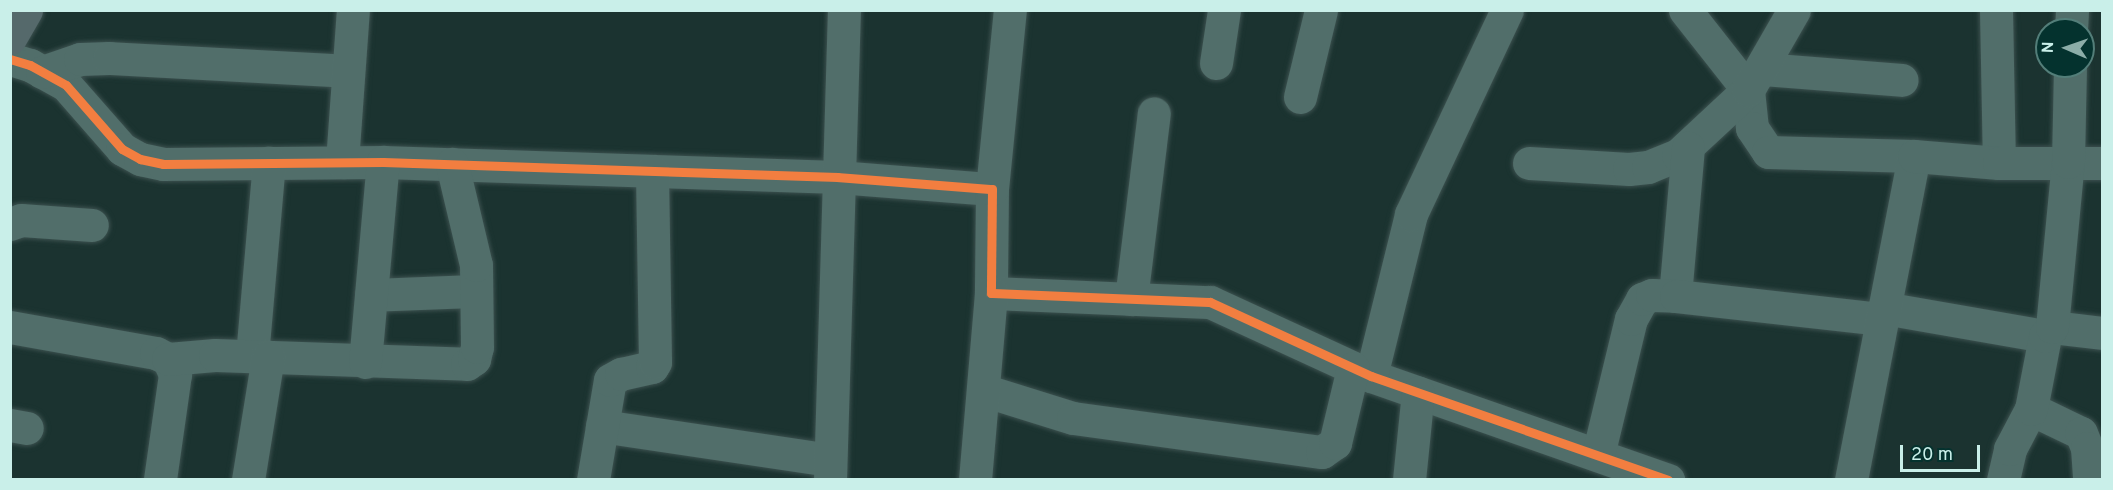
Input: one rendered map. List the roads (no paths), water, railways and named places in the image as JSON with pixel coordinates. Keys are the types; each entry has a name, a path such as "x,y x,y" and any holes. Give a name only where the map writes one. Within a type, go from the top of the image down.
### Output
{"main road":[{"path":"10,38 26,10"}],"street":[{"path":"342,162 353,10"},
{"path":"602,426 830,470 844,10"},
{"path":"975,480 991,292 992,189 1010,10"},
{"path":"1216,63 1224,10"},
{"path":"1300,98 1321,10"},
{"path":"983,390 1072,418 1322,452 1335,443 1362,372 1411,214 1507,10"},
{"path":"1685,10 1755,80 1902,80"},
{"path":"1529,164 1629,169 1648,167 1688,148 1755,80 1794,10"},
{"path":"1996,10 1999,162"},
{"path":"42,72 80,59 109,58 348,71"},
{"path":"10,60 42,72 66,85 122,149 140,159 163,164 383,162 452,164 838,177 992,189"},
{"path":"2004,480 2010,449 2031,409 2048,331 2068,162 2070,78"},
{"path":"1755,80 1752,128 1768,152 1914,156 1999,162 2103,163"},
{"path":"1131,299 1154,113"},
{"path":"1675,297 1688,148"},
{"path":"1851,480 1914,156"},
{"path":"364,362 383,162"},
{"path":"248,480 260,357 269,163"},
{"path":"10,327 156,353 168,359 260,357 467,364 474,359 477,347 474,255 452,164"},
{"path":"593,480 602,426 614,376 645,370 655,362 652,171"},
{"path":"10,224 21,220 92,225"},
{"path":"371,295 476,291"},
{"path":"991,292 1209,302 1362,372 1668,480"},
{"path":"1598,455 1635,306 1653,295 1883,313 2048,331 2103,333"},
{"path":"160,480 176,374 168,359"},
{"path":"1409,480 1418,392"},
{"path":"2031,409 2081,433 2087,448 2089,480"}]}
